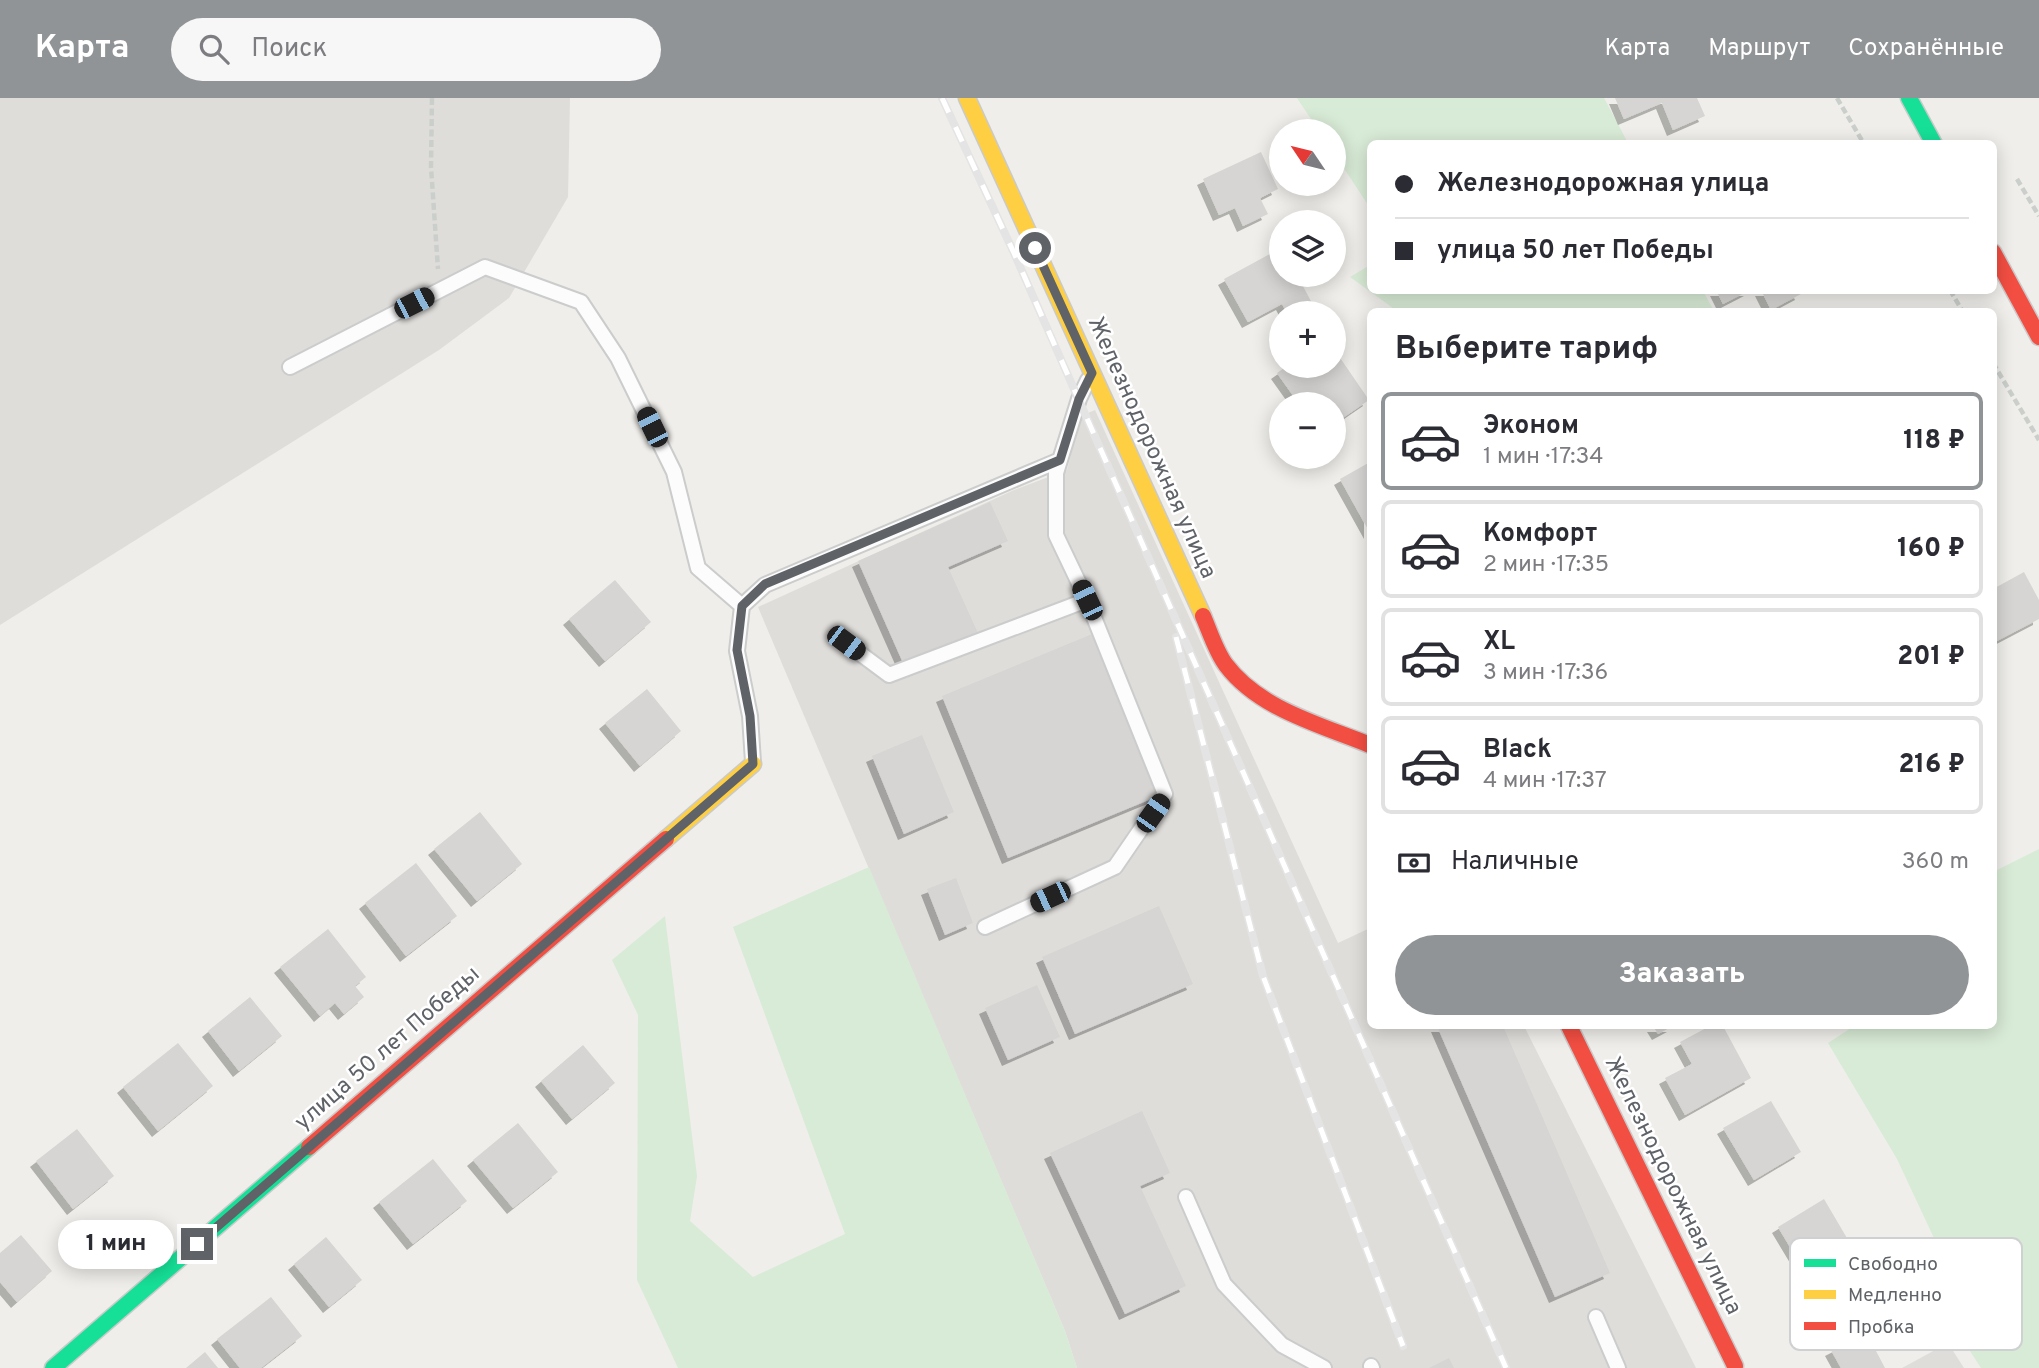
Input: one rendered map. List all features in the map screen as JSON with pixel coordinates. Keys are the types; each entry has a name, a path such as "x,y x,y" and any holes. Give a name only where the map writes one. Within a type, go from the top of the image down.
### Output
{"street":[{"name":"Железнодорожная улица","path":"967,98 1224,663 1245,687 1279,706 1367,744"},
{"path":"1909,98 1932,140"},
{"path":"1997,259 2039,337"},
{"name":"улица 50 лет Победы","path":"53,1368 753,764"},
{"name":"Железнодорожная улица","path":"1570,1029 1735,1366"}],"lane":[{"path":"290,367 485,267 581,302 618,359 674,472 698,568 742,606"},
{"path":"985,927 1115,867 1165,794 1087,600 1056,535 1056,473 1079,399 1092,373"},
{"path":"753,764 750,716 737,650 742,606 765,584 1060,460"},
{"path":"846,643 889,675 1087,600"},
{"path":"1186,1197 1224,1284 1282,1345 1324,1368"},
{"path":"1596,1317 1618,1368"}],"path":[{"path":"432,98 431,167 439,290"},
{"path":"1837,98 1862,140"},
{"path":"2017,179 2039,216"},
{"path":"1997,370 2039,440"}],"shaded area":[{"path":"0,98 570,98 568,197 509,298 439,350 0,625"},
{"path":"1095,410 1338,943 1367,929 1367,1029 1526,1029 1696,1368 1077,1368 1065,1331 758,607 1014,490 1067,470 1081,416"},
{"path":"1935,1350 1952,1350 1964,1368 1902,1368"}],"green space":[{"path":"1297,98 1604,98 1626,140 1367,140 1367,203 1346,171 1346,119 1311,119"},
{"path":"1367,267 1367,289 1350,277"},
{"path":"1374,294 1705,294 1712,308 1393,308"},
{"path":"2039,849 2039,1368 1981,1368 1969,1350 2022,1350 2022,1238 1934,1238 1897,1159 1828,1043 1849,1029 1997,1029 1997,870"},
{"path":"869,867 1065,1331 1077,1368 678,1368 637,1280 638,1015 612,960 665,916 697,1176 690,1221 753,1277 845,1234 733,927"}],"building":[{"path":"1615,98 1697,98 1705,116 1673,130 1662,103 1624,119"},
{"path":"1261,152 1269,169 1269,194 1260,198 1268,214 1243,226 1235,208 1219,215 1203,179"},
{"path":"1269,255 1269,287 1303,287 1311,301 1269,301 1269,311 1248,322 1224,279"},
{"path":"1718,294 1742,294 1723,304"},
{"path":"1763,294 1801,294 1775,308 1770,308"},
{"path":"1346,366 1367,397 1367,401 1346,416 1346,392 1290,392 1281,378 1346,378"},
{"path":"1367,464 1367,528 1340,479"},
{"path":"990,502 1008,541 948,567 978,633 904,665 858,561"},
{"path":"2024,572 2039,600 2039,619 1997,641 1997,587"},
{"path":"615,580 651,622 605,661 569,619"},
{"path":"1097,632 1163,794 1008,858 942,696"},
{"path":"647,689 681,731 640,766 605,723"},
{"path":"922,735 954,812 904,834 872,756"},
{"path":"480,812 522,864 477,901 434,849"},
{"path":"416,863 457,916 406,956 365,903"},
{"path":"956,878 973,923 945,935 927,889"},
{"path":"1159,906 1193,984 1075,1034 1042,957"},
{"path":"328,929 366,977 355,986 364,997 344,1014 335,1003 320,1016 280,967"},
{"path":"1037,985 1060,1037 1008,1060 985,1008"},
{"path":"250,997 282,1036 239,1071 208,1031"},
{"path":"1438,1029 1504,1029 1610,1273 1555,1297"},
{"path":"1655,1029 1667,1029 1658,1034"},
{"path":"1704,1029 1725,1029 1751,1078 1685,1115 1665,1078 1692,1064 1680,1042"},
{"path":"178,1043 213,1086 158,1131 123,1087"},
{"path":"583,1045 615,1083 572,1119 541,1081"},
{"path":"1771,1101 1801,1152 1754,1180 1723,1128"},
{"path":"1142,1111 1170,1173 1140,1186 1186,1286 1125,1314 1050,1153"},
{"path":"518,1123 558,1172 513,1208 473,1160"},
{"path":"77,1129 114,1176 73,1209 36,1161"},
{"path":"433,1159 467,1201 413,1244 379,1202"},
{"path":"1824,1199 1847,1238 1790,1238 1790,1247 1778,1227"},
{"path":"21,1235 52,1271 17,1302 0,1282 0,1253"},
{"path":"326,1237 362,1280 329,1307 294,1264"},
{"path":"271,1297 302,1336 261,1368 240,1368 217,1339"},
{"path":"1831,1350 1876,1350 1885,1368 1841,1368"},
{"path":"205,1352 218,1368 186,1368"},
{"path":"1449,1358 1454,1368 1429,1368"}],"railway":[{"path":"942,98 1014,253 1506,1368"},
{"path":"1176,637 1263,976 1403,1346"}],"traffic: fast":[{"path":"1909,98 1932,140"},
{"path":"53,1368 309,1147"}],"traffic: slow":[{"path":"967,98 1203,616"},
{"path":"666,839 753,764"}],"traffic: jam":[{"path":"1997,259 2039,337"},
{"path":"1203,616 1222,660 1256,693 1292,714 1367,744"},
{"path":"309,1147 666,839"},
{"path":"1570,1029 1735,1366"}],"route":[{"path":"197,1244 753,764 750,716 737,650 742,606 765,584 1060,460 1079,399 1092,373 1035,248"}]}
